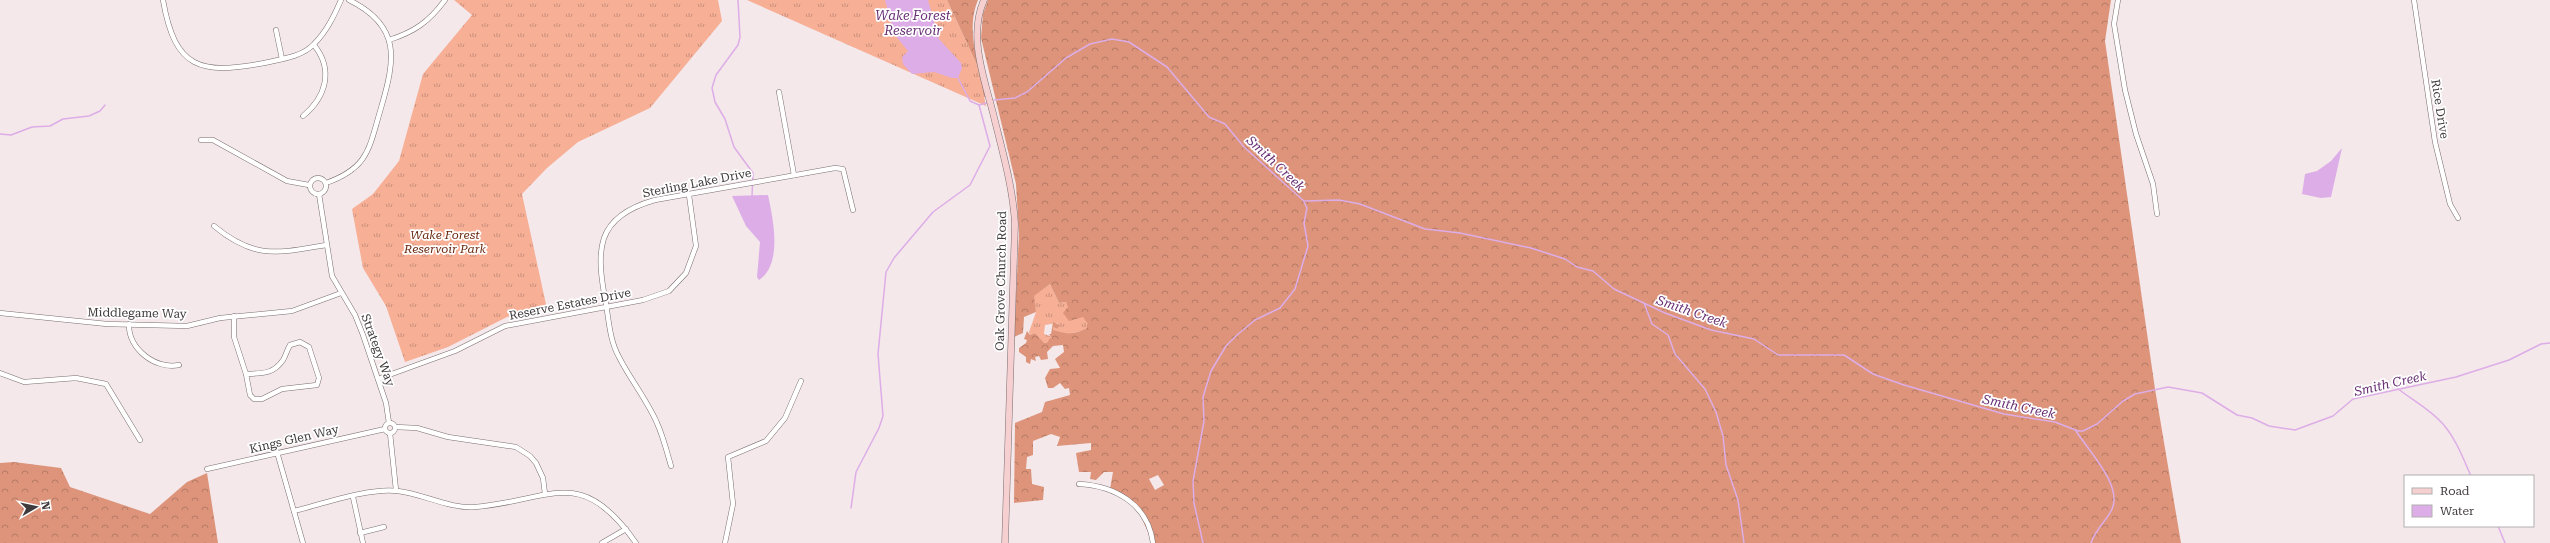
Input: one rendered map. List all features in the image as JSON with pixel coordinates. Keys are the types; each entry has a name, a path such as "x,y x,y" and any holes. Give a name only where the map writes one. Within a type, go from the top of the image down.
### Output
{"main road":[{"name":"Oak Grove Church Road","path":"984,0 978,24 979,52 1012,191 1016,224 1005,543"}],"street":[{"path":"163,0 170,33 182,52 196,63 209,68 229,70 282,59 302,53 314,45 328,28 341,0"},
{"path":"309,185 312,180 317,178 326,183 344,177 358,165 368,151 391,73 392,56 389,40 375,16 349,0"},
{"path":"389,40 412,32 424,24 445,0"},
{"path":"2118,0 2114,24 2125,90 2136,134 2153,184 2157,214"},
{"name":"Rice Drive","path":"2414,0 2435,142 2450,204 2458,218"},
{"path":"276,30 282,59"},
{"path":"303,116 315,106 325,84 324,63 314,45"},
{"path":"779,92 794,175"},
{"path":"201,140 213,140 287,181 309,185"},
{"name":"Sterling Lake Drive","path":"672,466 657,423 618,356 612,339 599,261 602,242 611,225 620,215 639,205 835,168 843,169 853,210"},
{"path":"309,185 312,192 319,194 325,190 326,183"},
{"name":"Strategy Way","path":"319,194 332,276 355,315 386,402 390,423"},
{"name":"Reserve Estates Drive","path":"378,378 456,351 505,326 656,297 678,284 686,273 696,246 688,195"},
{"path":"214,226 244,246 274,253 326,245"},
{"name":"Middlegame Way","path":"0,313 39,315 68,321 187,326 234,316 292,311 341,293"},
{"path":"234,316 234,337 246,374 247,389 254,398 262,398 282,389 317,385 319,378 309,347 300,342 290,345 280,364 273,371 266,374 246,374"},
{"path":"130,324 129,331 135,344 147,356 159,365 170,367 179,365"},
{"path":"0,373 24,382 76,378 106,384 140,440"},
{"path":"725,543 733,504 728,457 766,440 785,418 801,381"},
{"path":"396,490 390,433 386,429 390,423 395,427 417,428 448,437 516,447 530,456 536,463 543,478 545,494"},
{"path":"390,433 394,431 395,427"},
{"name":"Kings Glen Way","path":"207,469 277,452 386,429"},
{"path":"277,452 283,479 303,543"},
{"path":"1079,484 1104,487 1125,496 1144,518 1153,543"},
{"path":"294,511 384,490 396,490 474,507 561,491 584,496 604,508 626,529 636,543"},
{"path":"352,497 363,543"},
{"path":"360,533 384,527"},
{"path":"602,543 626,529"}],"green space":[{"name":"Wake Forest Reservoir Park","path":"454,0 718,0 722,21 650,108 578,142 547,168 522,194 547,309 507,317 448,347 405,362 386,306 363,268 352,209 373,194 399,161 423,74 472,15"},
{"path":"747,0 947,0 978,67 986,106"},
{"path":"947,0 978,0 974,12 973,36 977,61 987,97 984,97 978,67"},
{"path":"988,0 2111,0 2105,41 2155,389 2181,543 1153,543 1137,508 1110,489 1113,472 1104,472 1096,480 1090,479 1091,472 1079,472 1076,453 1091,450 1091,443 1057,446 1060,437 1051,434 1033,441 1033,455 1027,457 1026,469 1031,469 1032,484 1044,487 1043,500 1014,503 1015,423 1042,412 1045,402 1070,395 1069,388 1065,389 1060,383 1053,388 1048,388 1045,378 1050,369 1060,368 1055,359 1064,352 1063,345 1053,346 1047,352 1048,359 1041,360 1039,356 1035,357 1036,361 1031,359 1030,364 1026,362 1026,357 1019,352 1019,348 1026,343 1027,340 1024,339 1027,331 1030,335 1035,333 1044,343 1048,342 1049,339 1052,338 1049,334 1051,334 1053,322 1060,325 1057,329 1053,327 1053,330 1066,333 1074,333 1083,330 1087,328 1088,324 1083,317 1069,321 1063,313 1068,307 1066,302 1059,303 1050,284 1034,296 1036,312 1024,317 1023,333 1014,337 1019,234 1016,184 981,38 983,14","holes":["1158,475 1164,485 1155,490 1149,479"]},
{"path":"1050,284 1059,303 1066,302 1071,308 1084,317 1089,324 1088,328 1079,332 1070,333 1061,333 1052,330 1053,327 1057,329 1059,325 1057,323 1045,325 1044,334 1053,337 1048,342 1043,343 1035,333 1030,335 1029,332 1036,312 1033,296"},
{"path":"14,462 61,468 70,487 150,514 187,482 207,473 218,543 0,543 0,463"}],"water":[{"name":"Wake Forest Reservoir","path":"885,0 928,0 939,39 961,63 962,68 958,78 952,78 934,72 912,74 903,64 902,57 908,51 894,34"},
{"path":"2342,148 2331,197 2321,198 2302,194 2305,174 2317,171 2331,161"},
{"path":"768,195 774,228 774,252 766,273 759,280 757,277 760,242 746,226 732,196"}],"waterway":[{"path":"738,0 740,37 738,45 716,75 712,88 715,102 725,119 734,147 753,173 752,196"},
{"name":"Smith Creek","path":"994,100 1015,98 1027,92 1066,58 1090,44 1112,39 1129,42 1167,67 1209,117 1225,124 1244,147 1304,201 1339,200 1360,204 1425,229 1460,233 1531,248 1565,259 1577,267 1593,271 1614,289 1665,313 1711,330 1754,339 1778,355 1844,355 1873,374 1904,385 2004,414 2055,422 2078,431 2083,431 2097,424 2123,401 2135,394 2168,387 2202,393 2237,415 2252,418 2269,426 2295,430 2333,416 2353,399 2456,377 2509,360 2541,344 2550,343"},
{"name":"Smith Creek","path":"958,78 970,101 979,105 987,103"},
{"path":"0,134 11,135 32,127 50,126 63,119 89,116 100,111 105,105"},
{"path":"851,508 856,472 879,428 883,416 878,354 886,272 894,258 933,212 970,185 990,146 979,105"},
{"path":"1203,543 1194,503 1193,481 1204,421 1203,397 1211,371 1226,346 1255,320 1280,308 1295,289 1308,246 1304,223 1307,208 1304,202"},
{"path":"1644,303 1652,324 1668,335 1675,354 1705,389 1716,412 1723,436 1726,465 1738,500 1744,543"},
{"path":"2397,388 2427,409 2443,424 2455,442 2471,475"},
{"path":"2076,431 2103,468 2113,490 2114,500 2110,514 2096,533 2091,543"},
{"path":"2498,527 2505,543"}]}
